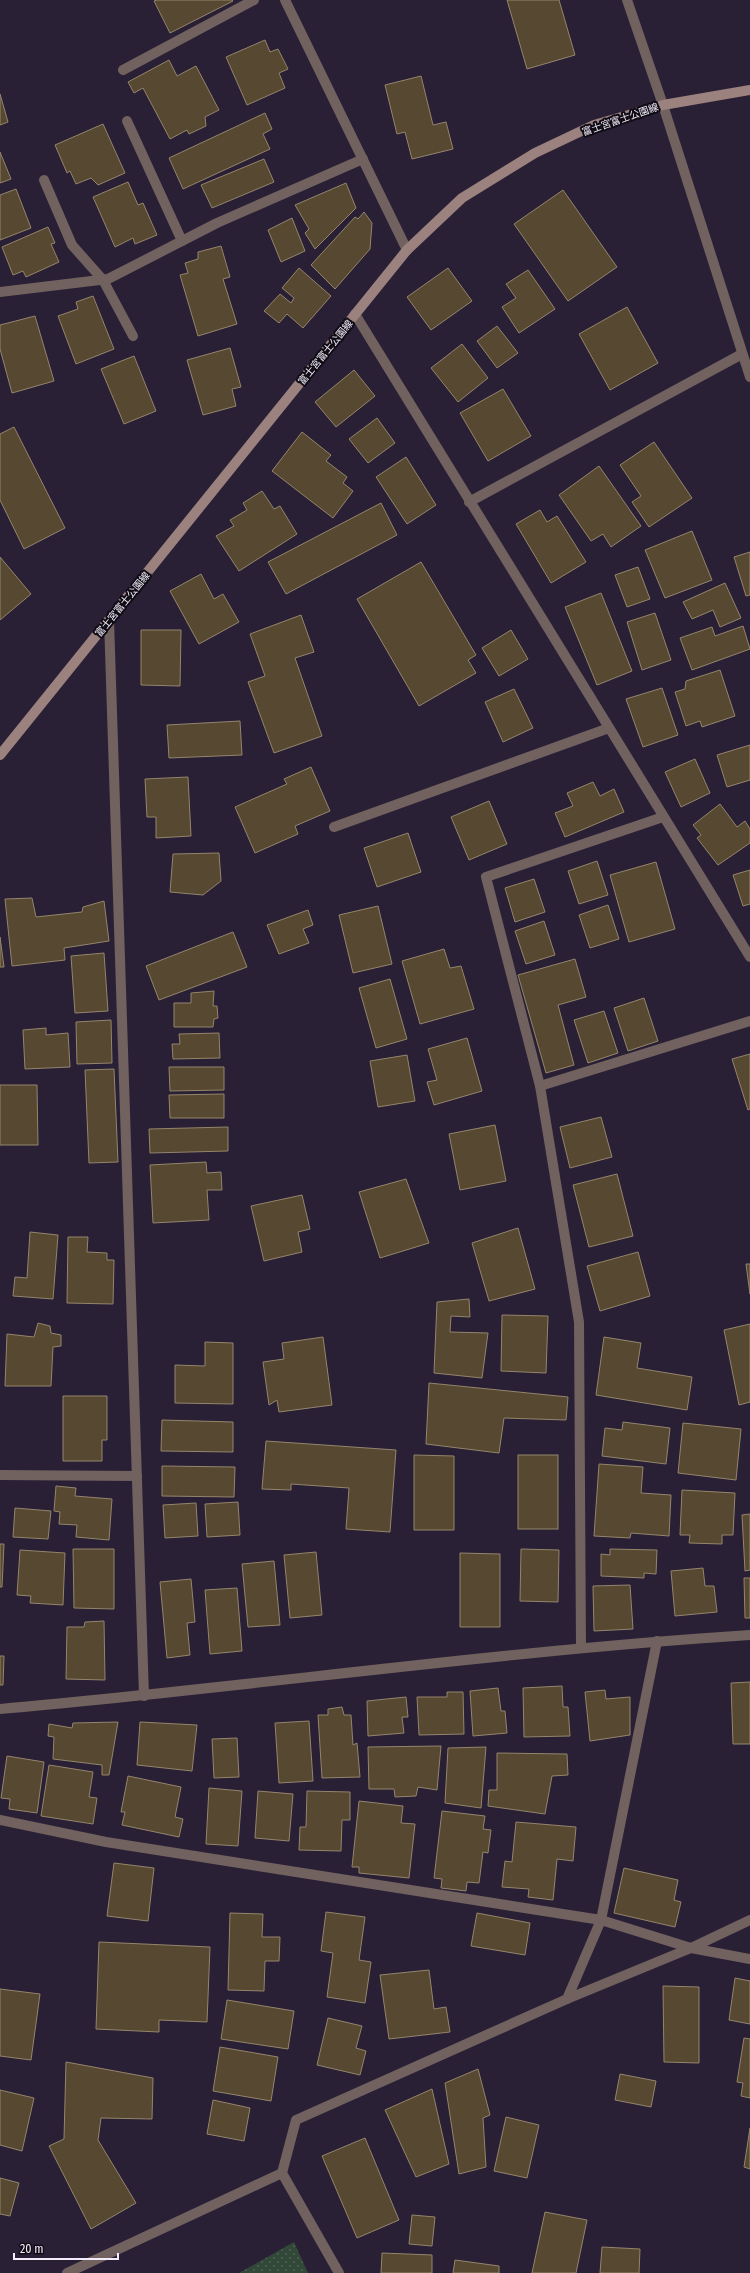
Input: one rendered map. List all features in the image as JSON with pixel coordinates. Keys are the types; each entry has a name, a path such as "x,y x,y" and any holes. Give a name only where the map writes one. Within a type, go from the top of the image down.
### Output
{"main road":[{"name":"富士宮富士公園線","path":"0,755 407,250 462,198 535,153 594,125 663,105 750,90"}],"street":[{"path":"123,70 254,0"},
{"path":"286,0 407,250"},
{"path":"627,0 663,105 750,377"},
{"path":"127,121 182,241"},
{"path":"0,292 108,280 217,224 363,159"},
{"path":"44,180 72,245 104,280 132,336"},
{"path":"355,314 469,502 750,957"},
{"path":"469,502 742,354"},
{"path":"109,620 144,1696"},
{"path":"334,827 609,728"},
{"path":"581,1648 579,1322 540,1086 486,877 663,817"},
{"path":"540,1086 750,1021"},
{"path":"0,1475 137,1476"},
{"path":"0,1708 144,1696 581,1648 750,1635"},
{"path":"567,1999 601,1920 657,1641"},
{"path":"0,1820 106,1842 601,1920 691,1948 750,1959"},
{"path":"339,2273 282,2173 296,2120 567,1999 691,1948 750,1920"},
{"path":"67,2273 282,2173"}],"green space":[{"path":"294,2242 308,2273 239,2273"}],"building":[{"path":"507,0 559,0 575,55 527,69"},
{"path":"154,1 233,1 170,33"},
{"path":"265,40 270,52 278,49 288,69 279,73 285,88 247,105 226,57"},
{"path":"169,60 177,76 196,66 219,110 205,117 206,126 189,134 187,130 170,139 143,88 134,93 128,82"},
{"path":"421,76 433,125 446,122 453,149 412,159 405,132 397,134 385,85"},
{"path":"0,94 8,122 0,125"},
{"path":"265,113 272,129 263,134 270,149 183,189 169,158"},
{"path":"103,124 125,173 98,185 91,178 76,184 70,171 67,173 55,145"},
{"path":"0,152 11,179 0,183"},
{"path":"264,159 274,182 212,208 201,185"},
{"path":"128,182 138,205 143,203 157,235 135,244 133,238 115,247 93,197"},
{"path":"346,183 356,208 315,249 305,233 309,229 295,205"},
{"path":"16,189 31,228 0,240 0,195"},
{"path":"563,190 617,267 568,301 514,224"},
{"path":"364,212 372,223 370,249 335,289 311,265 355,217 358,219"},
{"path":"292,218 305,251 281,262 268,230"},
{"path":"48,227 55,243 51,244 59,262 26,277 23,271 13,275 2,247"},
{"path":"221,246 230,277 223,279 237,324 198,336 180,275 188,273 185,263 198,259 198,252"},
{"path":"299,268 331,296 303,328 287,314 279,323 264,311 280,294 291,303 294,298 282,288"},
{"path":"448,268 472,301 431,330 407,297"},
{"path":"528,270 555,309 519,333 502,307 516,298 506,284"},
{"path":"93,296 114,349 76,364 58,316 78,309 76,302"},
{"path":"627,307 658,363 610,390 579,334"},
{"path":"35,316 54,381 12,393 0,349 0,325"},
{"path":"497,326 518,353 497,368 477,341"},
{"path":"462,344 488,378 458,402 431,368"},
{"path":"230,348 241,387 232,389 236,406 203,415 187,360"},
{"path":"134,356 156,411 124,424 101,369"},
{"path":"354,370 375,396 336,427 315,402"},
{"path":"503,389 531,436 488,461 460,413"},
{"path":"377,418 395,443 368,463 349,439"},
{"path":"14,427 65,528 24,549 0,500 0,434"},
{"path":"302,432 331,455 326,461 347,477 343,483 353,491 333,518 272,471"},
{"path":"654,442 692,498 649,527 632,502 641,496 620,465"},
{"path":"406,457 436,505 407,524 376,477"},
{"path":"599,466 641,526 611,547 603,534 591,541 559,495"},
{"path":"262,491 274,509 280,506 297,534 239,571 216,536 234,526 230,520 247,510 243,503"},
{"path":"381,503 397,535 286,594 268,562"},
{"path":"540,510 547,522 557,516 586,562 551,583 516,524"},
{"path":"692,531 712,580 665,598 645,550"},
{"path":"750,552 750,595 746,596 734,557"},
{"path":"0,557 31,594 0,620"},
{"path":"421,562 476,655 468,660 476,673 419,706 357,599"},
{"path":"638,567 650,599 627,607 615,575"},
{"path":"201,574 214,599 223,594 239,622 199,644 170,591"},
{"path":"725,583 741,618 720,627 713,610 692,619 683,602"},
{"path":"601,593 632,671 597,685 565,607"},
{"path":"655,613 671,660 642,670 627,622"},
{"path":"301,615 314,652 295,658 322,736 274,753 248,682 265,676 250,634"},
{"path":"743,626 750,649 692,670 680,638 712,627 715,636"},
{"path":"141,630 181,630 180,686 141,685"},
{"path":"511,630 528,659 499,676 482,648"},
{"path":"720,670 735,716 702,727 700,721 686,726 675,692 685,689 686,681"},
{"path":"662,688 678,735 643,747 626,699"},
{"path":"514,689 533,728 503,742 485,702"},
{"path":"240,721 242,755 169,758 167,725"},
{"path":"750,745 750,780 727,787 717,755"},
{"path":"695,759 710,793 681,807 665,772"},
{"path":"311,767 330,811 295,826 298,834 255,853 235,807 287,784 284,779"},
{"path":"188,777 191,836 156,838 156,817 147,817 145,779"},
{"path":"593,782 600,796 614,789 624,812 565,837 555,813 573,806 567,793"},
{"path":"489,801 507,844 469,860 451,817"},
{"path":"720,804 737,827 745,821 750,829 750,843 718,865 697,838 701,835 693,825"},
{"path":"408,833 421,872 377,887 364,848"},
{"path":"219,853 221,881 203,895 170,892 173,854"},
{"path":"597,861 608,895 579,904 568,871"},
{"path":"656,862 675,929 629,942 610,875"},
{"path":"750,870 750,904 743,906 733,875"},
{"path":"534,879 545,912 515,922 505,888"},
{"path":"32,898 36,917 82,912 83,907 104,901 109,941 64,948 65,960 12,966 5,899"},
{"path":"608,905 619,939 590,948 579,915"},
{"path":"378,906 392,964 353,973 339,915"},
{"path":"308,910 313,925 303,929 309,943 279,954 267,925"},
{"path":"544,921 555,955 526,964 515,931"},
{"path":"233,932 247,967 159,1000 146,966"},
{"path":"0,937 4,967 0,967"},
{"path":"444,949 450,968 461,966 474,1009 420,1024 402,961"},
{"path":"104,953 108,1011 75,1013 71,956"},
{"path":"575,959 586,997 558,1005 574,1065 546,1073 518,975"},
{"path":"390,979 407,1039 376,1048 359,988"},
{"path":"214,991 213,1006 217,1006 218,1018 214,1019 213,1027 174,1027 174,1003 191,1003 191,993"},
{"path":"644,998 658,1041 628,1051 614,1008"},
{"path":"604,1011 618,1053 588,1063 574,1020"},
{"path":"111,1020 112,1063 77,1064 76,1022"},
{"path":"46,1028 46,1035 68,1033 70,1067 25,1069 23,1030"},
{"path":"219,1033 220,1058 173,1059 172,1044 180,1044 179,1034"},
{"path":"467,1038 482,1091 434,1105 427,1082 437,1080 428,1049"},
{"path":"750,1054 750,1109 748,1110 732,1059"},
{"path":"407,1055 415,1101 378,1107 370,1061"},
{"path":"169,1067 224,1067 224,1090 170,1091"},
{"path":"114,1069 118,1162 89,1163 85,1070"},
{"path":"0,1085 37,1085 38,1145 0,1145"},
{"path":"224,1094 224,1118 170,1118 169,1095"},
{"path":"601,1117 612,1157 570,1168 560,1127"},
{"path":"495,1125 506,1181 460,1190 449,1134"},
{"path":"228,1127 228,1151 150,1153 149,1129"},
{"path":"206,1162 207,1173 221,1172 222,1190 207,1190 209,1220 153,1223 150,1165"},
{"path":"617,1174 633,1236 589,1247 573,1185"},
{"path":"406,1179 429,1243 380,1258 359,1192"},
{"path":"302,1195 310,1229 298,1232 302,1252 264,1261 251,1206"},
{"path":"518,1228 535,1289 489,1301 472,1243"},
{"path":"30,1232 58,1235 53,1299 13,1296 15,1277 27,1278"},
{"path":"68,1237 88,1237 87,1252 107,1253 107,1260 114,1260 113,1304 67,1303"},
{"path":"638,1252 650,1296 600,1311 587,1266"},
{"path":"746,1264 750,1264 750,1294"},
{"path":"469,1299 470,1317 451,1316 450,1332 488,1333 482,1378 434,1373 437,1302"},
{"path":"502,1315 548,1316 546,1373 501,1371"},
{"path":"38,1323 50,1326 51,1333 61,1335 61,1346 53,1347 51,1386 5,1386 7,1334 34,1337"},
{"path":"750,1324 750,1402 739,1405 724,1330"},
{"path":"323,1337 332,1405 279,1412 277,1400 269,1405 263,1362 284,1359 282,1343"},
{"path":"604,1337 641,1343 637,1368 692,1377 687,1410 596,1395"},
{"path":"205,1342 233,1343 233,1404 175,1403 175,1365 205,1366"},
{"path":"429,1383 568,1397 566,1420 504,1418 499,1453 426,1444"},
{"path":"63,1396 107,1396 107,1440 102,1440 102,1461 63,1461"},
{"path":"162,1420 233,1422 233,1452 161,1451"},
{"path":"623,1422 670,1428 666,1464 602,1456 605,1428 622,1430"},
{"path":"683,1423 741,1429 736,1480 678,1473"},
{"path":"266,1441 396,1450 390,1532 346,1529 349,1488 291,1484 291,1490 262,1489"},
{"path":"414,1455 454,1456 454,1530 414,1530"},
{"path":"518,1455 558,1455 558,1529 518,1529"},
{"path":"599,1464 643,1467 641,1493 671,1495 669,1536 631,1533 630,1538 594,1536"},
{"path":"162,1466 235,1467 234,1497 162,1496"},
{"path":"56,1486 76,1488 75,1496 112,1499 109,1540 76,1537 77,1525 59,1524 60,1512 54,1511"},
{"path":"682,1490 735,1493 733,1535 722,1535 722,1544 689,1543 690,1535 680,1535"},
{"path":"238,1502 240,1535 207,1537 205,1504"},
{"path":"196,1503 198,1536 165,1538 163,1505"},
{"path":"15,1508 51,1511 48,1539 13,1537"},
{"path":"750,1514 750,1570 745,1571 742,1515"},
{"path":"0,1544 4,1544 2,1587 0,1587"},
{"path":"73,1549 114,1549 114,1609 74,1608"},
{"path":"521,1549 559,1550 558,1602 520,1601"},
{"path":"610,1549 657,1550 656,1574 644,1573 644,1578 601,1576 601,1554 610,1555"},
{"path":"20,1550 65,1553 63,1605 30,1603 31,1596 17,1595"},
{"path":"316,1552 322,1615 290,1618 284,1555"},
{"path":"460,1553 500,1554 500,1627 460,1627"},
{"path":"274,1561 280,1625 248,1627 242,1564"},
{"path":"703,1568 705,1586 714,1586 717,1612 675,1616 671,1571"},
{"path":"744,1578 750,1578 750,1618 745,1618"},
{"path":"191,1579 195,1622 187,1623 190,1655 167,1658 160,1582"},
{"path":"630,1585 633,1629 594,1631 593,1586"},
{"path":"237,1588 242,1651 210,1654 205,1590"},
{"path":"104,1621 105,1680 66,1679 67,1627 84,1627 85,1622"},
{"path":"0,1656 4,1656 3,1685 0,1685"},
{"path":"750,1682 750,1744 733,1744 731,1683"},
{"path":"562,1686 563,1707 568,1707 570,1736 524,1737 523,1688"},
{"path":"498,1688 501,1711 505,1711 507,1733 473,1736 470,1691"},
{"path":"605,1690 606,1699 630,1697 630,1735 590,1741 585,1692"},
{"path":"447,1692 463,1692 464,1734 419,1735 417,1697 447,1697"},
{"path":"406,1697 408,1717 402,1717 404,1733 368,1736 367,1701"},
{"path":"342,1707 344,1715 351,1715 353,1745 357,1743 360,1777 322,1778 318,1715 328,1715 328,1709"},
{"path":"309,1721 313,1781 279,1783 275,1723"},
{"path":"118,1722 109,1775 102,1775 102,1765 53,1759 54,1737 48,1736 49,1724 72,1728 73,1723"},
{"path":"140,1722 197,1725 192,1771 137,1765"},
{"path":"237,1738 239,1777 214,1778 212,1739"},
{"path":"441,1746 437,1790 418,1787 416,1796 395,1797 394,1789 369,1789 368,1747"},
{"path":"486,1747 481,1808 445,1803 448,1748"},
{"path":"497,1753 567,1754 568,1775 552,1776 545,1814 488,1806 489,1790 497,1790"},
{"path":"7,1756 44,1762 37,1813 9,1809 10,1799 1,1798"},
{"path":"49,1765 93,1772 89,1797 97,1798 93,1824 41,1816"},
{"path":"128,1776 181,1787 175,1817 183,1819 179,1837 122,1825 125,1812 121,1812"},
{"path":"209,1788 242,1791 238,1846 206,1844"},
{"path":"258,1791 293,1794 289,1841 255,1838"},
{"path":"307,1791 350,1792 350,1820 342,1820 341,1851 299,1850 300,1827 306,1827"},
{"path":"359,1801 403,1806 401,1823 415,1824 409,1878 359,1873 359,1867 352,1867"},
{"path":"442,1811 485,1816 483,1829 491,1830 488,1853 483,1852 479,1883 467,1882 466,1891 441,1888 442,1879 434,1878"},
{"path":"516,1822 576,1827 573,1861 557,1859 553,1900 528,1897 529,1889 502,1887 505,1861 512,1862"},
{"path":"114,1863 154,1868 148,1921 107,1916"},
{"path":"624,1868 678,1880 674,1900 681,1902 675,1927 614,1913"},
{"path":"326,1912 365,1917 359,1960 371,1962 365,2003 327,1997 333,1953 321,1951"},
{"path":"230,1913 263,1914 262,1937 280,1937 279,1961 265,1961 264,1991 228,1990"},
{"path":"477,1913 530,1923 525,1955 471,1946"},
{"path":"99,1942 210,1947 207,2022 159,2020 159,2032 96,2029"},
{"path":"429,1970 434,2009 446,2007 450,2032 389,2039 380,1975"},
{"path":"735,1978 750,1981 750,2024 729,2020"},
{"path":"663,1986 699,1987 699,2063 664,2062"},
{"path":"0,1989 40,1994 31,2060 0,2056"},
{"path":"227,2000 294,2011 288,2049 221,2039"},
{"path":"328,2018 362,2026 356,2048 366,2051 360,2075 317,2065"},
{"path":"744,2038 750,2039 750,2098 741,2096 743,2083 737,2082"},
{"path":"220,2047 278,2057 271,2101 213,2091"},
{"path":"66,2062 153,2078 152,2119 101,2118 98,2140 136,2203 91,2229 49,2146 64,2139"},
{"path":"478,2069 490,2115 483,2118 486,2167 459,2174 445,2083"},
{"path":"620,2074 656,2081 651,2107 615,2100"},
{"path":"432,2089 449,2164 416,2177 385,2110"},
{"path":"0,2090 34,2098 22,2151 0,2145"},
{"path":"213,2100 250,2108 244,2141 207,2134"},
{"path":"506,2117 539,2125 527,2178 494,2171"},
{"path":"750,2128 750,2169 744,2167"},
{"path":"365,2138 399,2220 357,2238 322,2156"},
{"path":"0,2178 19,2183 10,2216 0,2214"},
{"path":"545,2212 587,2220 576,2273 532,2273"},
{"path":"412,2215 435,2217 432,2246 409,2244"},
{"path":"602,2247 640,2249 639,2273 600,2273"},
{"path":"382,2253 432,2255 432,2273 381,2273"},
{"path":"455,2260 499,2266 499,2273 453,2273"}]}
